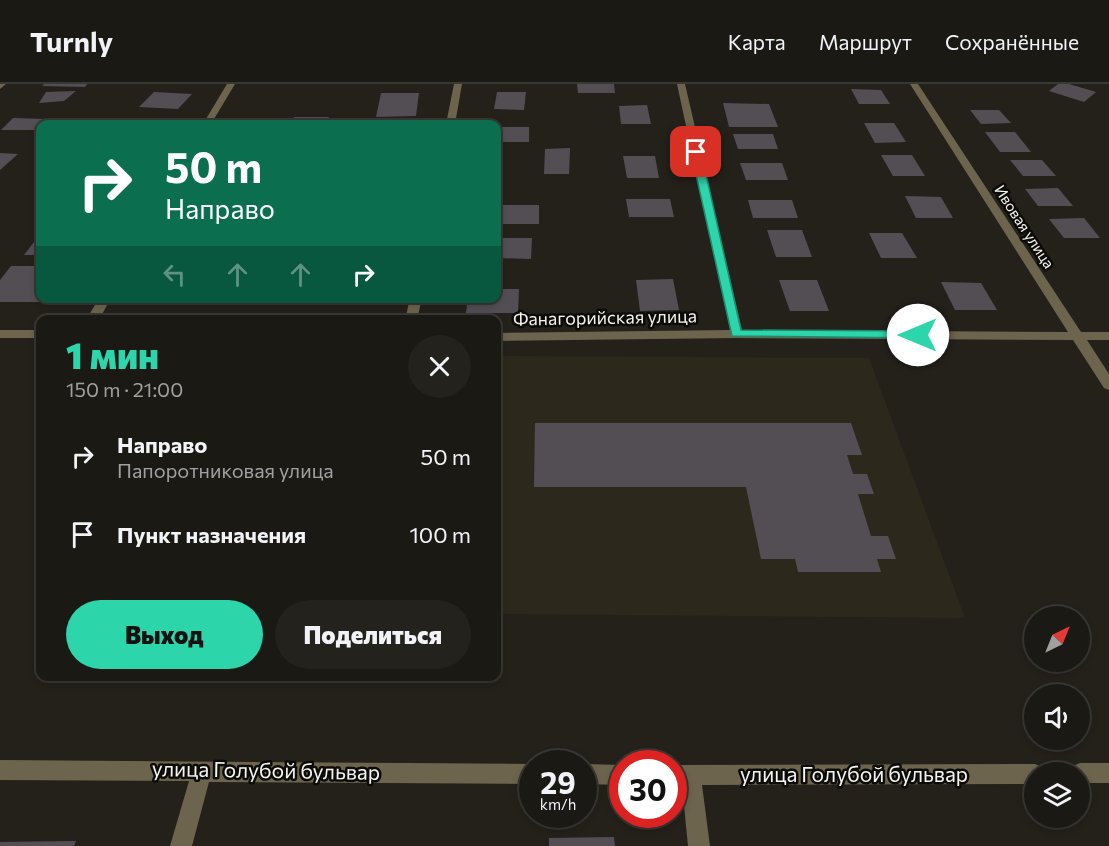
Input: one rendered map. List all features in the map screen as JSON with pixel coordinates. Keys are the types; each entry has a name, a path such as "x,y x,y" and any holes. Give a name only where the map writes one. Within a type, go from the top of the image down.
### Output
{"street":[{"path":"209,120 231,84"},
{"path":"451,120 458,84"},
{"path":"681,84 736,334"},
{"name":"Ивовая улица","path":"914,84 1109,385"},
{"path":"0,334 36,334"},
{"name":"Фанагорийская улица","path":"501,337 736,334 1109,336"},
{"name":"улица Голубой бульвар","path":"0,770 519,774"},
{"path":"181,846 202,770"},
{"path":"1090,773 1109,773"},
{"name":"улица Голубой бульвар","path":"687,775 1024,774"},
{"path":"687,796 699,846"}],"shaded area":[{"path":"501,356 869,358 965,618 501,614"}],"building":[{"path":"44,84 87,84 85,87 42,86"},
{"path":"577,84 614,84 615,93 578,93"},
{"path":"1058,84 1069,84 1096,92 1084,102 1049,91"},
{"path":"851,89 881,90 890,104 859,104"},
{"path":"76,91 64,101 39,103 46,92"},
{"path":"154,92 192,94 178,109 139,107"},
{"path":"497,92 526,92 524,110 494,109"},
{"path":"381,93 419,93 416,116 376,117"},
{"path":"723,103 769,104 778,127 729,127"},
{"path":"647,105 651,124 621,124 619,106"},
{"path":"970,110 999,110 1011,123 981,124"},
{"path":"294,117 329,117 328,120 292,120"},
{"path":"13,118 46,119 36,120 35,130 1,130"},
{"path":"864,123 894,123 906,142 875,143"},
{"path":"501,127 529,127 529,142 501,142"},
{"path":"985,132 1015,132 1031,152 1000,152"},
{"path":"733,134 773,134 778,149 738,149"},
{"path":"570,148 569,174 544,174 545,149"},
{"path":"0,153 18,154 0,170"},
{"path":"881,155 912,155 925,176 893,176"},
{"path":"623,156 655,156 659,178 627,178"},
{"path":"1010,160 1042,160 1056,176 1023,176"},
{"path":"740,163 782,163 788,180 746,180"},
{"path":"1058,188 1073,206 1038,206 1025,189"},
{"path":"905,196 941,197 953,218 916,218"},
{"path":"626,199 670,199 674,217 629,217"},
{"path":"748,200 792,200 798,218 753,218"},
{"path":"501,205 539,205 539,224 501,224"},
{"path":"1084,218 1100,238 1064,238 1049,219"},
{"path":"767,230 802,230 812,257 776,257"},
{"path":"869,233 902,233 917,258 881,258"},
{"path":"501,238 532,238 531,259 501,258"},
{"path":"36,239 36,255 24,255"},
{"path":"11,266 36,266 36,302 0,302 0,280"},
{"path":"673,279 679,310 640,311 636,280"},
{"path":"779,280 817,280 829,311 790,311"},
{"path":"941,282 981,283 997,310 955,310"},
{"path":"501,289 519,289 518,313 466,313 467,303 501,303"},
{"path":"535,423 851,423 862,455 847,455 853,474 867,474 874,494 858,494 871,536 888,536 896,559 877,559 881,572 798,572 795,559 761,559 746,487 534,487"},
{"path":"614,837 615,846 549,846 549,838"},
{"path":"76,841 74,846 0,846 0,842"}],"route":[{"path":"696,152 736,334 918,335"}]}
